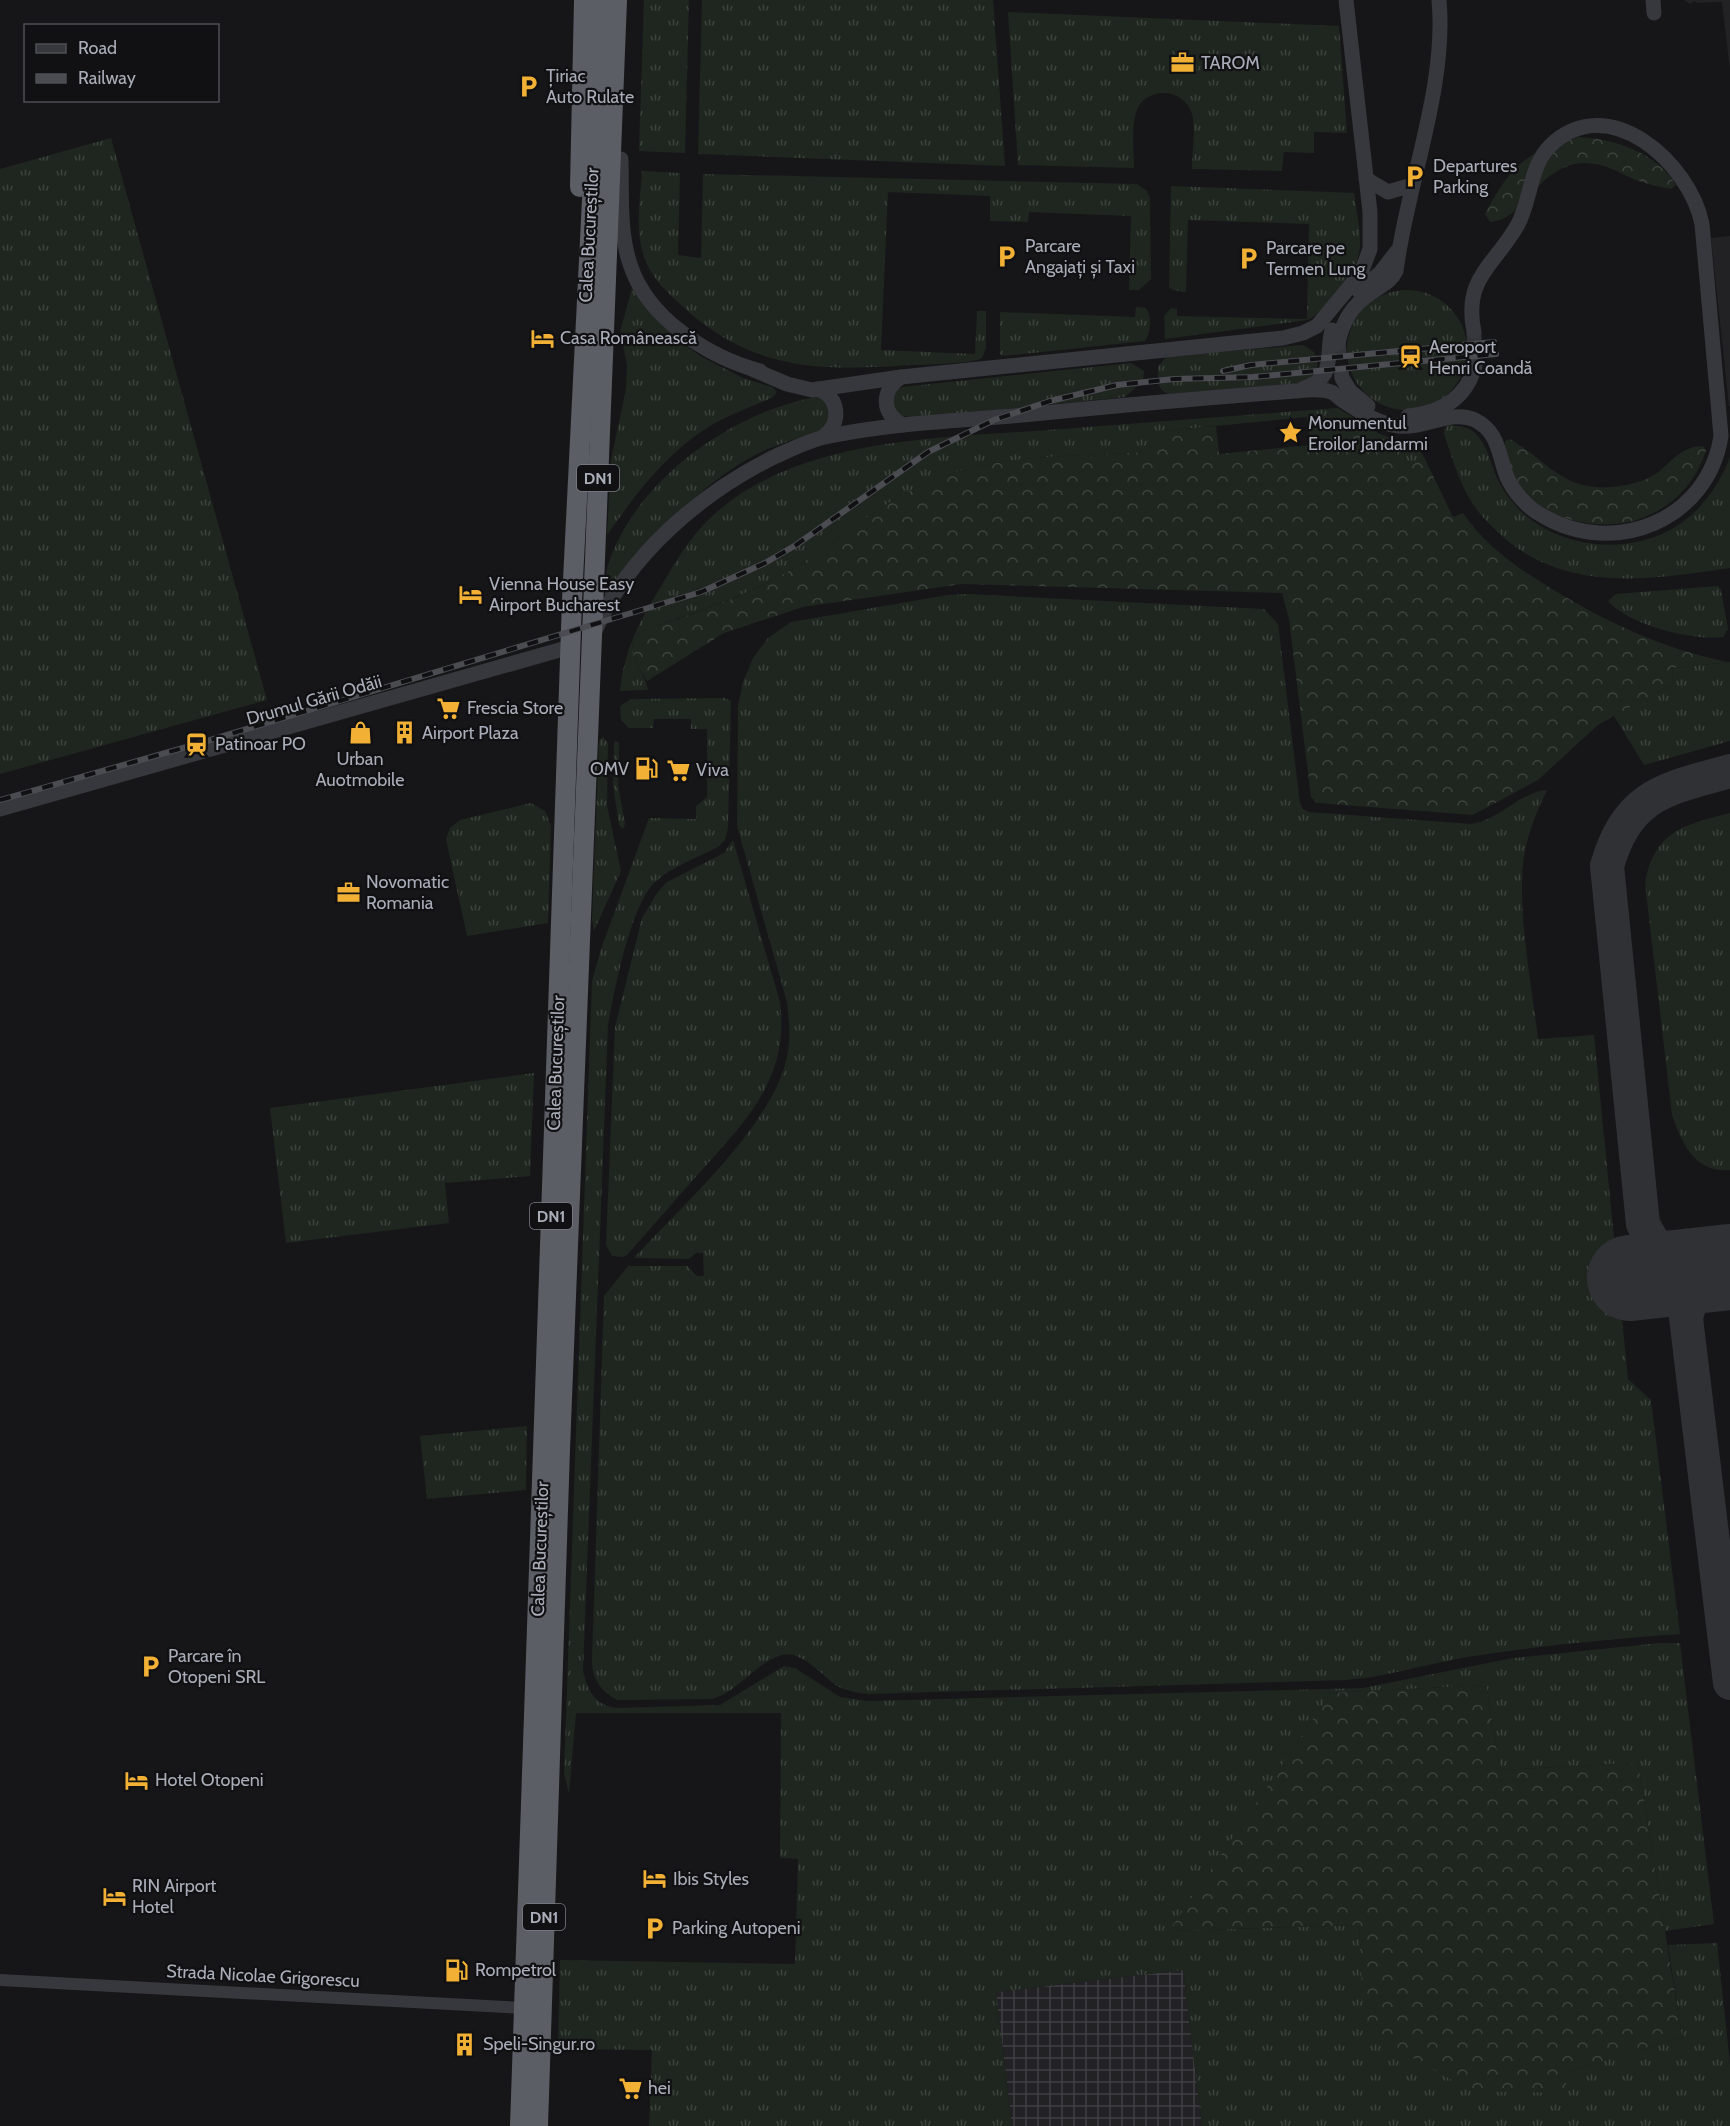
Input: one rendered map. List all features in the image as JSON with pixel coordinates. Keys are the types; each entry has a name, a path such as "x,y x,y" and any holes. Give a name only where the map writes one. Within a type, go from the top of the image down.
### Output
{"highway":[{"name":"DN1","path":"584,0 580,134 580,276 595,306"},
{"name":"Calea Bucureștilor","path":"602,0 606,86"},
{"name":"Calea Bucureștilor","path":"520,2126 570,647 595,306 606,86 617,0"},
{"name":"DN1","path":"595,306 613,277 629,0"},
{"name":"Calea Bucureștilor","path":"538,2126 560,1449 591,639 595,306"}],"street":[{"path":"621,159 623,225 630,264 638,284 658,309 684,333 715,354 800,388 816,389 837,384 901,377 1283,338 1310,330 1341,298 1368,260 1371,226 1346,0"},
{"path":"1338,344 1342,326 1352,309 1392,277 1432,100 1441,17 1439,0"},
{"path":"591,639 608,605 649,552 702,500 740,474 822,438 903,425 1295,391 1331,392 1370,418 1390,425 1421,425 1455,417 1474,419 1492,433 1508,478 1521,498 1541,515 1570,529 1619,533 1649,526 1674,514 1688,503 1709,474 1719,449 1721,420 1700,210 1680,174 1652,146 1627,132 1599,126 1575,129 1552,144 1539,163 1517,225 1474,286 1474,332"},
{"path":"1366,179 1388,192 1412,185"},
{"path":"1295,391 1316,384 1325,375 1331,334 1340,312 1380,273 1398,250"},
{"path":"1342,378 1357,398 1373,409 1407,417 1450,404 1465,389 1475,366"},
{"path":"752,369 789,378 837,384"},
{"path":"901,377 889,388 885,404 892,418 903,425"},
{"path":"816,389 830,396 836,409 834,424 822,438"},
{"name":"Drumul Gării Odăii","path":"0,809 570,647"},
{"name":"Strada Nicolae Grigorescu","path":"0,1980 524,2008"}],"shaded area":[{"path":"1684,0 1730,0 1730,70 1722,2 1697,3 1695,1 1690,4"},
{"path":"1730,236 1730,406 1729,406 1711,238"},
{"path":"1183,1970 1202,2126 1012,2126 996,1992"}],"green space":[{"path":"644,0 689,0 685,153 639,151"},
{"path":"702,0 993,0 1005,166 698,154"},
{"path":"1008,12 1339,26 1347,133 1314,132 1314,153 1284,152 1282,171 1192,169 1194,134 1192,114 1188,105 1181,99 1164,93 1147,98 1136,112 1133,133 1134,168 1018,165"},
{"path":"1578,137 1620,144 1633,149 1657,164 1676,185 1671,189 1653,185 1598,165 1584,163 1568,166 1542,182 1513,213 1490,222 1485,214 1503,184 1522,163 1546,148"},
{"path":"111,138 267,700 0,774 0,169"},
{"path":"642,171 680,173 678,255 701,258 703,174 1137,184 1147,191 1150,198 1151,279 1139,290 1129,290 1131,216 1029,212 1028,222 990,221 990,196 888,192 881,350 975,354 977,311 986,311 986,348 982,358 954,363 864,367 807,365 780,360 755,353 705,325 656,280 646,262 640,240"},
{"path":"1171,186 1354,193 1360,237 1358,259 1345,282 1325,307 1307,320 1165,339 1164,316 1171,308 1177,309 1177,316 1307,319 1309,224 1188,220 1186,292 1169,287"},
{"path":"632,288 662,326 700,356 743,378 772,387 777,392 772,398 721,420 686,443 644,486 607,535 611,460 626,389 627,364 620,332"},
{"path":"1407,290 1430,295 1449,308 1462,327 1467,350 1462,373 1449,392 1430,405 1407,410 1384,405 1365,392 1352,373 1347,350 1352,327 1365,308 1384,295"},
{"path":"1136,307 1146,308 1149,316 1150,329 1145,341 1003,356 1000,354 1000,312 1135,317"},
{"path":"1303,345 1314,352 1317,362 1317,370 1313,377 1305,383 1169,394 1162,390 1159,384 1158,367 1167,356"},
{"path":"1131,363 1144,371 1143,381 1125,397 918,418 902,416 895,412 892,399 894,391 902,387"},
{"path":"816,397 824,400 833,414 824,430 780,444 733,468 673,518 605,596 608,565 621,534 640,505 663,479 690,455 751,418 784,405"},
{"path":"1338,408 1378,433 1419,450 1424,457 1411,465 1396,446 1343,419 1336,418 1332,443 1310,445 1307,417 1163,431 1145,452 1006,461 952,473 907,492 802,563 767,583 714,606 641,631 635,639 633,653 648,690 620,691 622,675 635,634 675,563 694,535 718,511 754,486 793,467 836,454 928,439"},
{"path":"1330,419 1349,421 1396,446 1411,465 1424,457 1453,517 1463,513 1492,546 1515,565 1552,589 1615,624 1681,650 1728,662 1672,668 1673,683 1598,725 1538,780 1473,815 1317,803 1311,797 1289,619 1282,593 962,584 803,607 724,633 647,681 634,656 633,644 641,631 714,606 767,583 802,563 907,492 952,473 1006,461 1145,452 1163,431 1216,426 1219,454 1332,443"},
{"path":"1449,425 1469,429 1480,438 1499,482 1525,515 1562,536 1603,545 1645,540 1674,528 1708,498 1730,457 1730,568 1673,576 1615,578 1587,576 1560,569 1534,558 1498,532 1469,498 1444,434 1445,428"},
{"path":"1510,439 1560,475 1586,486 1602,487 1621,486 1642,481 1660,471 1690,448 1703,446 1706,450 1691,481 1667,505 1647,516 1629,522 1590,524 1570,520 1551,512 1535,502 1521,488 1512,472 1506,453 1505,441"},
{"path":"1718,586 1721,590 1728,629 1723,637 1710,638 1662,630 1630,617 1617,610 1608,601 1616,594"},
{"path":"969,594 1264,609 1278,624 1300,803 1303,809 1309,812 1471,824 1491,818 1527,796 1547,790 1529,835 1522,872 1523,919 1538,1039 1594,1035 1628,1379 1651,1400 1680,1634 1573,1643 1494,1653 1345,1680 869,1694 837,1686 804,1660 789,1654 764,1663 730,1690 711,1699 617,1700 598,1684 592,1660 604,1296 628,1266 687,1266 697,1276 704,1276 703,1253 696,1253 689,1259 634,1258 699,1190 745,1136 779,1082 787,1056 789,1029 787,1002 737,826 738,706 743,682 753,658 768,638 791,622 948,595"},
{"path":"1730,662 1730,741 1644,765 1614,716 1673,683 1672,668"},
{"path":"724,698 731,701 728,828 725,840 718,847 667,873 653,884 645,896 624,951 608,1025 583,1671 593,1696 602,1704 616,1708 720,1705 784,1666 795,1668 840,1697 868,1701 1363,1688 1513,1658 1680,1643 1714,1924 1665,1931 1638,1763 1500,1770 1486,1685 1331,1693 1170,1931 1359,1925 1365,2031 1566,2092 1566,2072 1682,2037 1668,1945 1717,1943 1730,2063 1730,2126 1202,2126 1183,1970 996,1992 1012,2126 649,2126 652,2050 558,2049 560,1960 795,1964 798,1859 780,1858 781,1713 576,1713 569,1793 564,1774 592,981 601,949 649,818 696,819 696,806 707,797 707,729 691,729 691,719 654,719 653,728 629,728 621,720 620,706 631,699"},
{"path":"603,737 608,743 607,806 621,871 594,931 592,919 599,741"},
{"path":"616,741 619,743 618,785 625,824 623,829 619,825 613,785 614,743"},
{"path":"531,803 545,811 551,826 548,923 467,936 446,839 450,828 460,820"},
{"path":"1730,813 1730,1170 1718,1170 1699,1162 1692,1154 1680,1136 1672,1115 1645,883 1656,851 1664,841 1686,826"},
{"path":"733,840 780,1002 781,1029 772,1075 762,1096 734,1134 627,1255 612,1256 606,1245 615,1027 642,918 657,893 667,882 724,853"},
{"path":"534,1073 530,1176 445,1183 449,1223 286,1243 270,1108"},
{"path":"527,1426 526,1490 427,1499 420,1436"},
{"path":"1486,1685 1500,1770 1638,1763 1682,2037 1566,2072 1566,2093 1472,2091 1364,2031 1359,1925 1169,1931 1331,1693"}],"taxiway":[{"path":"1726,1268 1698,1267 1676,1262 1659,1249 1643,1224 1607,866 1615,842 1626,823 1652,798 1687,783 1730,771"},
{"path":"1726,1268 1710,1277 1699,1288 1691,1301 1686,1318 1730,1683"}],"runway":[{"path":"1630,1278 1730,1267"}],"tunnel":[{"path":"1474,332 1475,366"},
{"path":"1338,344 1342,378"}],"railway":[{"path":"1223,371 1251,365 1494,342"},
{"path":"0,800 197,744 701,592 765,563 796,545 928,452 994,420 1050,401 1117,385 1174,379 1253,377 1496,354"}],"place":[{"name":"TAROM","path":"1183,63"},
{"name":"Țiriac Auto Rulate","path":"528,86"},
{"name":"Departures Parking","path":"1415,176"},
{"name":"Parcare Angajați și Taxi","path":"1007,256"},
{"name":"Parcare pe Termen Lung","path":"1248,258"},
{"name":"Casa Românească","path":"542,338"},
{"name":"Aeroport Henri Coandă","path":"1411,357"},
{"name":"Monumentul Eroilor Jandarmi","path":"1290,433"},
{"name":"Vienna House Easy Airport Bucharest","path":"471,594"},
{"name":"Frescia Store","path":"449,708"},
{"name":"Urban Auotmobile","path":"360,733"},
{"name":"Airport Plaza","path":"404,733"},
{"name":"Patinoar PO","path":"197,744"},
{"name":"OMV","path":"647,769"},
{"name":"Viva","path":"678,770"},
{"name":"Novomatic Romania","path":"348,892"},
{"name":"Parcare în Otopeni SRL","path":"150,1666"},
{"name":"Hotel Otopeni","path":"137,1780"},
{"name":"Ibis Styles","path":"655,1879"},
{"name":"RIN Airport Hotel","path":"114,1896"},
{"name":"Parking Autopeni","path":"654,1928"},
{"name":"Rompetrol","path":"457,1970"},
{"name":"Speli-Singur.ro","path":"465,2044"},
{"name":"hei","path":"630,2088"}]}
